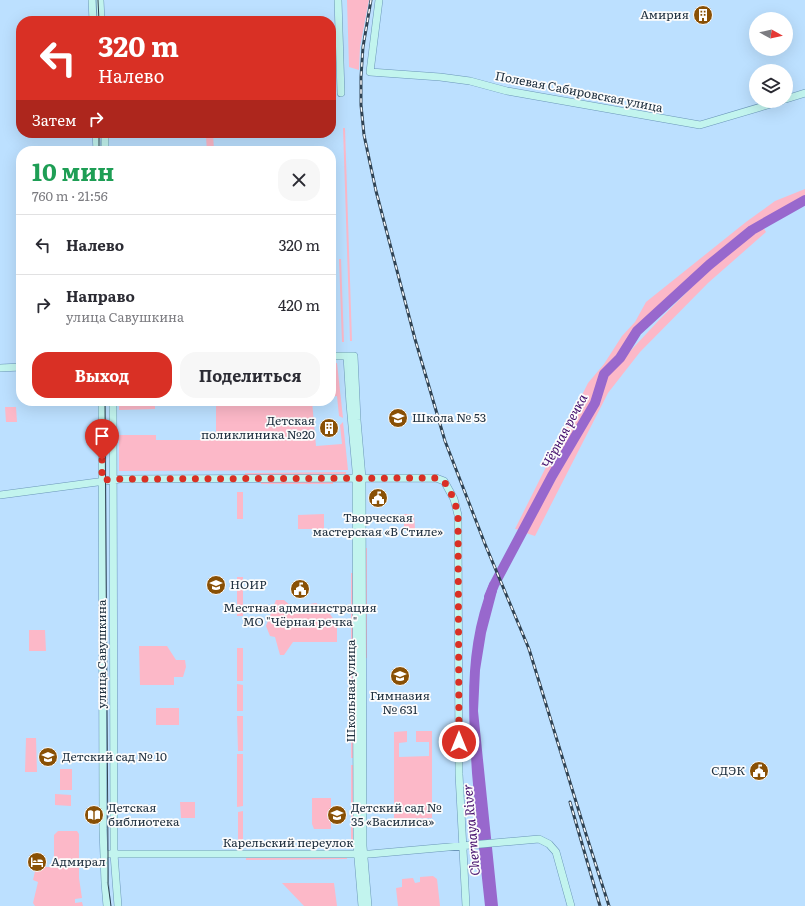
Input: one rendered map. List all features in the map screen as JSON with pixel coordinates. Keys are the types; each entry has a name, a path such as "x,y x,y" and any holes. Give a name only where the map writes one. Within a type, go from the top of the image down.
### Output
{"street":[{"path":"92,0 93,16"},
{"path":"100,0 101,16"},
{"path":"338,0 342,93"},
{"name":"Полевая Сабировская улица","path":"379,0 370,72 440,77 470,81 514,92 700,125 757,108"},
{"path":"793,97 805,93"},
{"name":"Школьная улица","path":"336,356 351,356 356,412 359,478 360,854 362,906"},
{"path":"0,368 16,367"},
{"name":"улица Савушкина","path":"102,406 104,854 107,906"},
{"name":"улица Савушкина","path":"113,406 114,854 118,906"},
{"path":"0,495 113,479 436,478 444,481 454,499 458,515 459,774 467,845 466,906"},
{"name":"Карельский переулок","path":"104,854 360,854 540,839 549,844 559,857 571,906"},
{"name":"Школьная улица","path":"360,854 368,906"}],"shaded area":[{"path":"347,0 369,0 360,47 359,70 349,67"},
{"path":"343,128 345,128 352,341 350,341"},
{"path":"206,138 213,138 214,146 207,146"},
{"path":"805,189 805,199 752,229 704,268 636,329 620,356 602,373 593,402 521,530 515,529 588,383 604,364 622,336 635,322 646,302 746,222 775,201"},
{"path":"763,227 766,232 708,283 640,352 608,393 535,536 526,533 599,401 607,376 660,319 704,275"},
{"path":"339,259 341,259 344,342 342,342"},
{"path":"336,363 343,418 339,416 336,396"},
{"path":"119,406 155,406 155,409 119,410"},
{"path":"216,406 312,406 316,446 342,444 340,425 343,422 348,470 119,471 119,435 156,435 156,440 216,440"},
{"path":"5,407 16,407 17,422 6,422"},
{"path":"346,472 346,475 245,476 245,473"},
{"path":"261,482 333,482 333,484 261,484"},
{"path":"237,492 243,492 243,519 237,519"},
{"path":"324,514 324,529 298,529 298,515"},
{"path":"404,514 414,514 415,529 404,529"},
{"path":"365,548 367,548 367,658 365,658"},
{"path":"351,573 353,573 353,657 351,657"},
{"path":"237,577 243,577 243,616 237,616"},
{"path":"490,582 497,591 486,633 480,670 478,711 498,906 485,906 472,773 469,724 472,652 476,629"},
{"path":"276,600 284,600 292,607 316,603 319,605 330,605 330,614 337,624 337,642 293,642 284,655 280,655 275,637 270,636 266,626"},
{"path":"29,630 45,630 46,651 29,651"},
{"path":"139,646 167,646 176,660 185,660 186,667 183,677 174,677 174,685 140,685"},
{"path":"237,648 243,648 243,681 237,681"},
{"path":"351,665 353,665 353,758 351,758"},
{"path":"237,684 243,685 243,711 237,711"},
{"path":"156,708 179,708 179,725 156,725"},
{"path":"237,716 243,716 243,751 238,751"},
{"path":"407,731 407,742 399,743 399,757 429,756 429,742 416,742 416,731 432,731 432,818 394,819 394,732"},
{"path":"26,738 36,738 37,772 25,772"},
{"path":"237,754 243,754 243,806 237,807"},
{"path":"351,765 353,765 354,844 351,844"},
{"path":"60,769 72,769 72,790 60,790"},
{"path":"55,794 71,795 71,806 55,805"},
{"path":"312,798 331,798 331,829 314,829 312,824"},
{"path":"180,802 195,802 195,818 181,818"},
{"path":"243,811 243,846 238,846 238,812"},
{"path":"58,831 77,831 79,834 79,878 82,898 75,899 75,903 82,902 83,906 35,906 33,903 38,882 33,880 36,867 54,867 54,835"},
{"path":"246,857 347,857 347,859 246,860"},
{"path":"433,876 437,879 440,906 398,906 396,888 402,887 402,879 413,878 415,883 420,882 420,877"},
{"path":"282,883 334,883 337,906 304,906"}],"waterway":[{"name":"Чёрная речка","path":"489,597 552,476 595,403 604,374 620,358 637,331 709,265 752,230 805,200"}],"tram line":[{"path":"98,0 99,16"},
{"path":"99,138 99,146"},
{"path":"105,406 108,884 111,906"}],"railway":[{"path":"371,0 363,47 361,105 364,135 376,191 415,339 445,441 485,544 529,649 609,906"},
{"path":"570,802 600,906"}],"place":[{"name":"Амирия","path":"703,15"},
{"name":"Школа № 53","path":"398,418"},
{"name":"Детская поликлиника №20","path":"329,428"},
{"name":"Творческая мастерская «В Стиле»","path":"378,498"},
{"name":"НОИР","path":"216,585"},
{"name":"Местная администрация МО \"Чёрная речка\"","path":"300,589"},
{"name":"Гимназия № 631","path":"400,676"},
{"name":"Детский сад № 10","path":"48,757"},
{"name":"СДЭК","path":"759,771"},
{"name":"Детская библиотека","path":"94,815"},
{"name":"Детский сад № 35 «Василиса»","path":"337,815"},
{"name":"Адмирал","path":"37,862"}],"route":[{"path":"102,460 102,480 436,478 444,481 454,499 458,515 459,742"}],"water label":[{"name":"Chernaya River","path":"471,830"}]}
